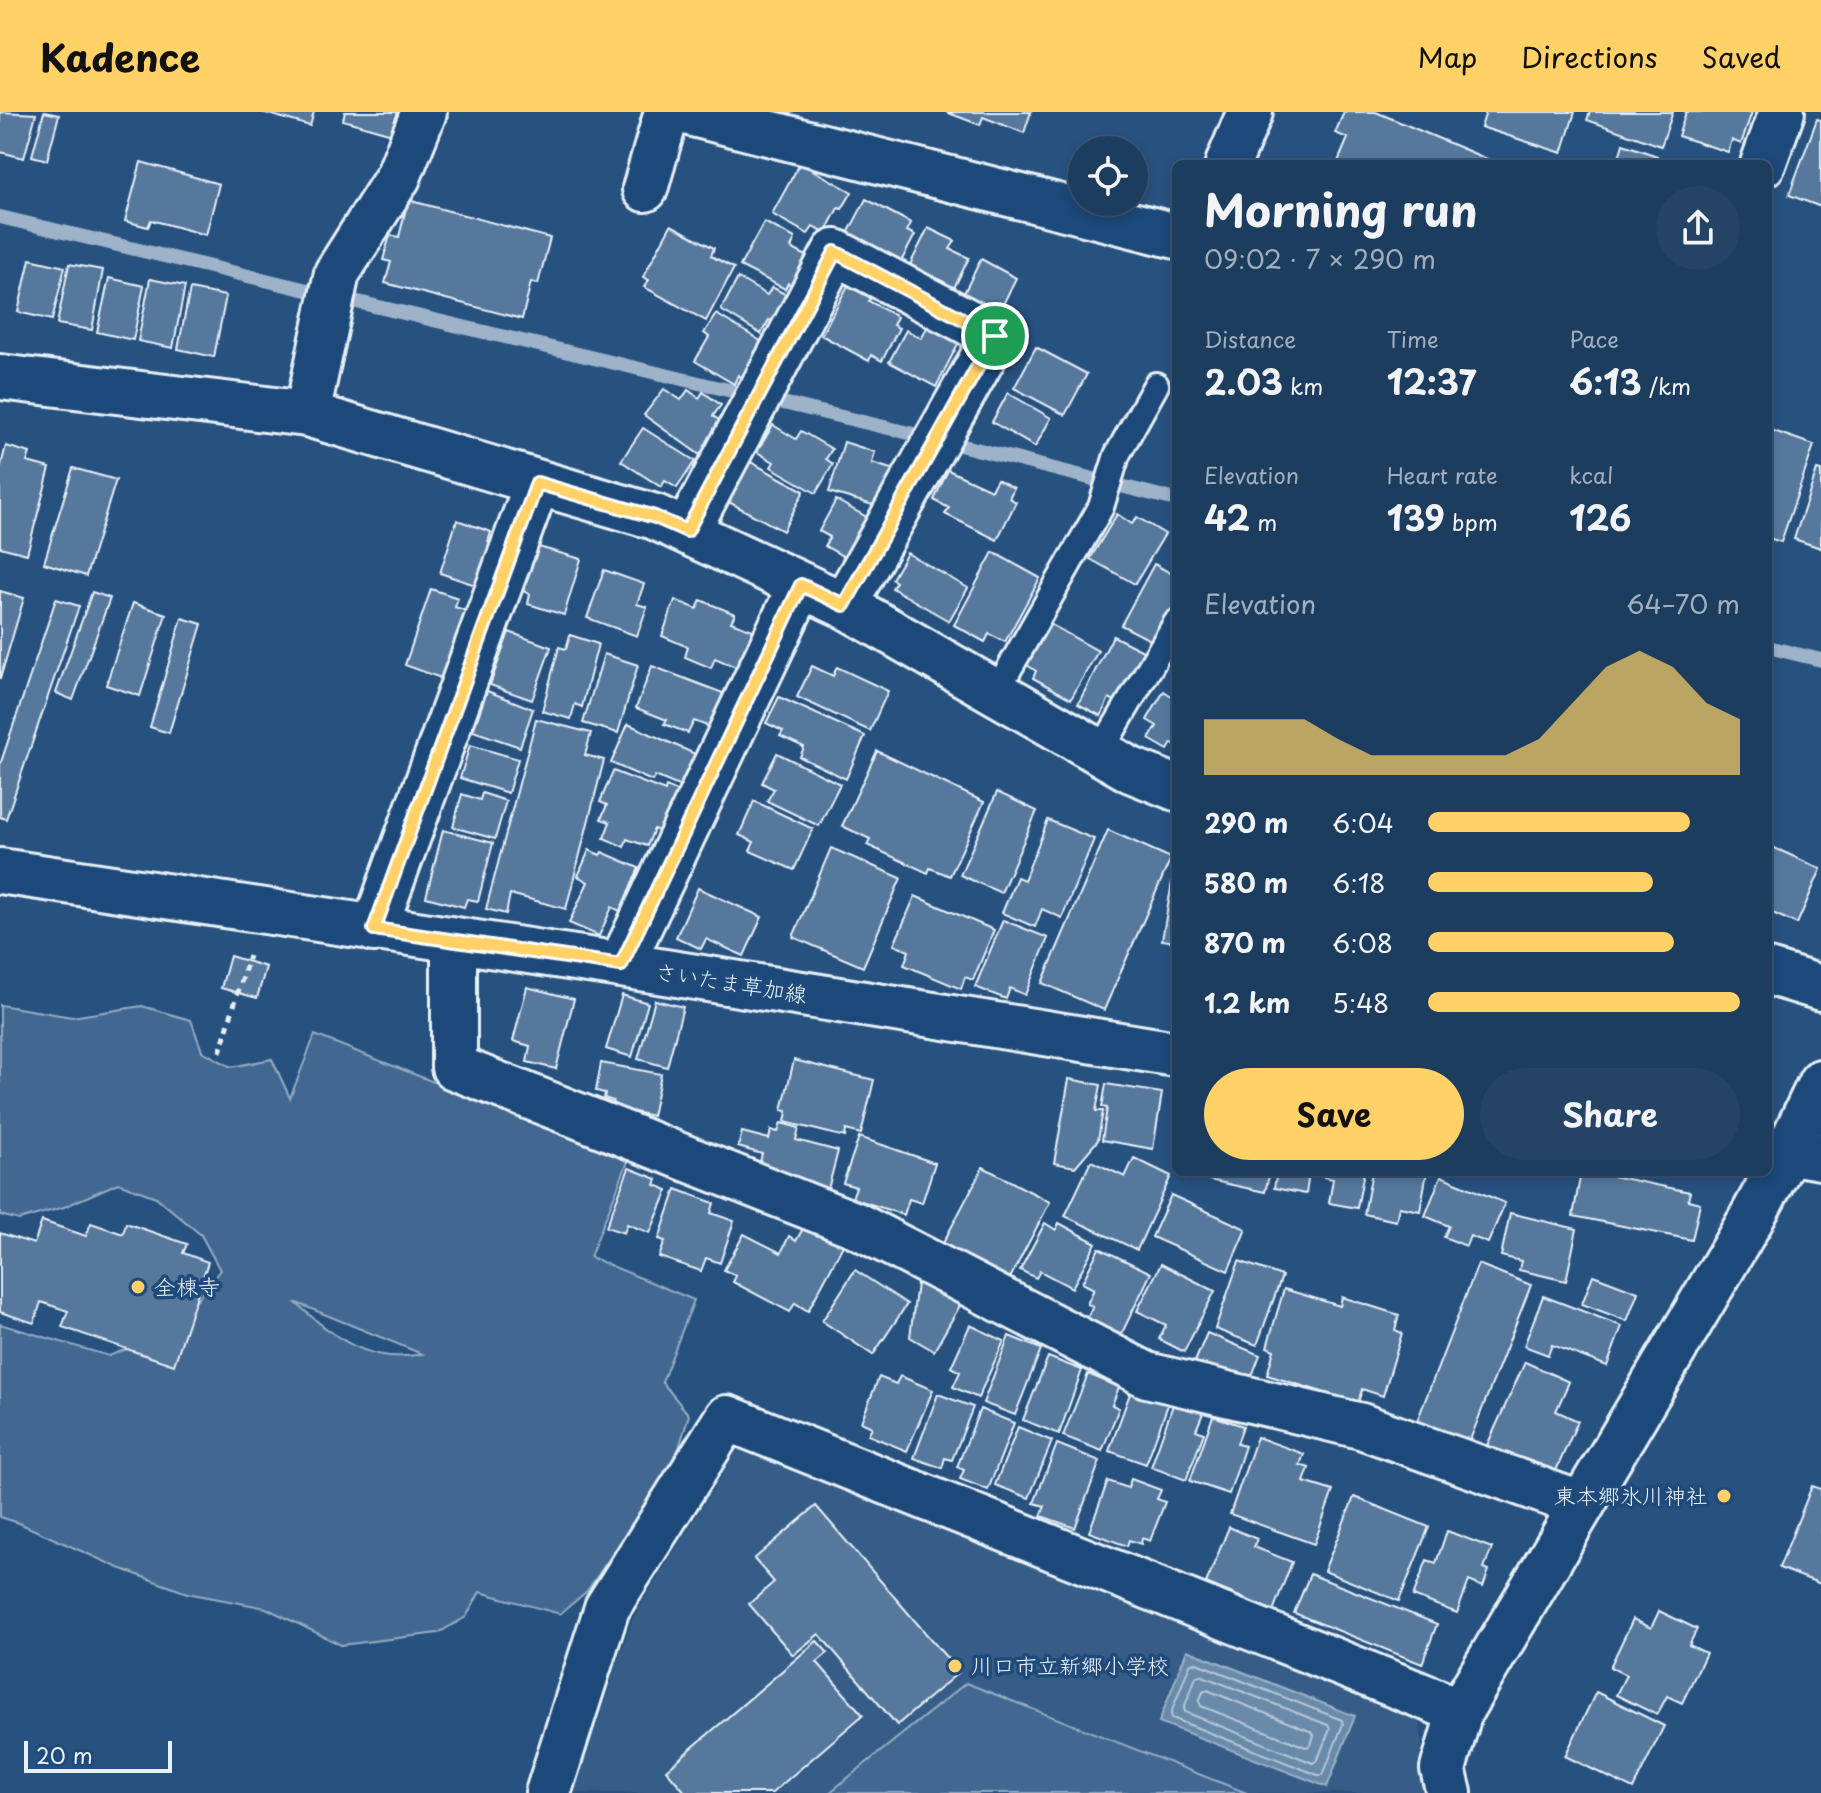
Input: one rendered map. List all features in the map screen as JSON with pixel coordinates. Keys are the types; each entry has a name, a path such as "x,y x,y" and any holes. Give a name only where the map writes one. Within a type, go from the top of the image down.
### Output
{"street":[{"path":"307,414 332,293 398,177 424,112"},
{"path":"645,189 667,112"},
{"path":"685,112 1172,235"},
{"path":"1230,160 1250,112"},
{"path":"1764,160 1782,112"},
{"path":"687,531 835,252 995,336 844,605"},
{"path":"0,377 307,414 655,517 844,605 1131,770 1172,786"},
{"path":"374,929 537,483"},
{"path":"621,965 801,585"},
{"name":"さいたま草加線","path":"0,871 621,965 1172,1053"},
{"path":"454,942 454,1067 856,1225 1147,1375 1361,1426 1580,1504"},
{"path":"1772,973 1821,988"},
{"path":"1449,1793 1443,1769 1460,1711 1580,1504 1792,1152 1821,1082"},
{"path":"548,1793 607,1608 727,1418 1460,1711"}],"lane":[{"path":"996,692 1101,507 1117,455 1156,385"},
{"path":"1100,752 1172,630"}],"path":[{"path":"220,1052 251,947"}],"shaded area":[{"path":"0,1005 72,1017 142,1006 191,1020 202,1051 231,1067 272,1059 290,1098 315,1035 629,1159 590,1257 694,1300 662,1382 689,1415 674,1464 587,1591 560,1614 480,1592 466,1617 438,1633 341,1645 266,1608 187,1593 119,1568 0,1517 0,1324 109,1356 171,1332 220,1270 201,1235 156,1197 118,1183 64,1207 19,1220 0,1215","holes":["296,1303 422,1354 403,1356 368,1352 338,1337"]},
{"name":"川口市立新郷小学校","path":"739,1448 1420,1715 1424,1793 574,1793 633,1617"},
{"path":"966,1683 1247,1793 829,1793"}],"water":[{"path":"1187,1650 1355,1716 1327,1787 1159,1722"}],"building":[{"path":"0,112 36,114 24,158 0,152"},
{"path":"44,112 59,115 47,160 32,156"},
{"path":"262,112 314,112 310,126"},
{"path":"345,112 398,112 392,134 343,120"},
{"path":"946,112 1031,112 1024,133 983,117 980,125"},
{"path":"1344,112 1376,112 1490,160 1339,160 1348,138 1335,133"},
{"path":"1486,112 1575,112 1562,153 1481,127"},
{"path":"1590,112 1673,112 1661,146 1587,120"},
{"path":"1686,112 1752,112 1741,144 1732,140 1728,152 1678,136"},
{"path":"1817,119 1821,120 1821,207 1789,195"},
{"path":"1623,144 1657,156 1656,160 1618,160"},
{"path":"141,162 219,184 206,235 151,220 148,227 125,221"},
{"path":"800,163 852,192 842,209 838,208 825,233 813,227 808,234 772,214"},
{"path":"866,199 911,223 907,231 915,235 897,269 844,241"},
{"path":"408,200 550,238 538,284 531,282 522,319 385,283 391,262 383,260 390,235 399,237"},
{"path":"764,222 795,238 791,248 818,262 803,291 788,283 785,289 740,266"},
{"path":"671,225 714,248 711,256 734,268 706,321 644,287 649,280 643,277"},
{"path":"928,228 955,241 950,249 969,258 951,294 907,271"},
{"path":"30,259 65,267 52,320 18,312"},
{"path":"981,259 1016,278 995,321 959,303"},
{"path":"69,264 103,270 92,330 57,324"},
{"path":"109,278 144,286 133,340 97,332"},
{"path":"738,278 767,295 772,287 798,301 782,328 769,320 761,334 721,310"},
{"path":"150,279 185,286 173,348 138,341"},
{"path":"851,280 873,292 869,301 897,317 893,325 899,328 882,361 871,355 869,361 821,335"},
{"path":"190,289 226,296 214,357 178,349"},
{"path":"716,314 769,346 747,381 738,375 734,384 695,361 709,337 704,333"},
{"path":"929,324 960,340 936,387 889,362 906,330 921,338"},
{"path":"1036,347 1087,374 1065,415 1014,388"},
{"path":"664,389 681,400 688,390 699,398 703,392 721,405 713,416 730,427 707,460 644,415"},
{"path":"1008,393 1051,418 1035,447 992,422"},
{"path":"773,425 796,439 801,431 832,449 826,459 833,464 816,493 771,467 774,462 757,452"},
{"path":"643,428 695,461 677,488 665,481 661,487 621,461"},
{"path":"1772,430 1814,445 1781,542 1772,539"},
{"path":"844,442 875,452 872,463 894,470 883,508 829,492"},
{"path":"6,446 30,453 27,462 50,468 27,554 0,547 0,469"},
{"path":"747,460 804,491 783,531 725,500"},
{"path":"73,468 116,480 86,576 44,563"},
{"path":"948,470 991,490 997,479 1014,488 1009,498 1016,502 997,540 945,514 949,508 934,500"},
{"path":"1817,470 1821,471 1821,548 1794,539"},
{"path":"836,500 881,525 859,565 825,546 830,537 819,531"},
{"path":"1117,514 1132,524 1137,517 1165,534 1135,584 1090,559"},
{"path":"457,520 491,532 488,542 498,546 484,588 440,573"},
{"path":"535,546 581,559 564,615 528,604 530,594 523,591"},
{"path":"993,552 1040,578 1005,642 989,634 985,642 954,625"},
{"path":"907,553 968,588 949,621 892,588 896,582 892,579"},
{"path":"1154,564 1172,574 1172,608 1154,642 1121,625"},
{"path":"604,570 644,584 637,604 647,607 637,636 587,618"},
{"path":"431,589 458,598 455,607 473,613 449,681 405,665"},
{"path":"0,591 24,598 0,679"},
{"path":"92,592 110,598 73,700 56,693"},
{"path":"56,599 79,606 6,819 0,817 0,765"},
{"path":"675,600 697,609 701,600 735,614 731,622 753,630 738,668 715,658 711,668 685,657 688,647 662,636"},
{"path":"133,603 166,614 140,696 106,685"},
{"path":"182,618 202,624 169,733 150,727"},
{"path":"1050,624 1098,651 1071,699 1033,678 1036,671 1027,665"},
{"path":"509,632 551,647 532,700 490,685"},
{"path":"570,635 598,644 582,707 575,704 571,719 542,711 559,647 566,649"},
{"path":"1113,636 1145,652 1119,703 1109,698 1101,716 1078,704"},
{"path":"604,654 638,665 618,733 583,723"},
{"path":"652,666 723,693 710,727 694,721 688,733 664,724 667,720 636,708"},
{"path":"812,666 833,676 837,667 888,691 870,731 797,697"},
{"path":"487,691 533,709 520,747 473,731"},
{"path":"1164,691 1172,696 1172,743 1168,750 1149,739 1157,726 1147,720"},
{"path":"779,697 865,736 846,779 800,757 804,747 780,736 783,731 766,723"},
{"path":"536,719 591,733 585,755 604,760 566,909 510,894 506,914 486,909"},
{"path":"628,724 695,754 681,787 655,776 652,781 611,763"},
{"path":"470,745 518,759 508,793 460,778"},
{"path":"877,751 984,802 950,876 930,868 928,873 867,845 870,839 842,826"},
{"path":"777,753 840,784 819,826 767,801 774,789 762,783"},
{"path":"613,771 665,791 666,787 684,794 675,817 667,814 661,832 654,829 647,846 627,839 624,847 604,838 610,822 601,819 607,805 600,802"},
{"path":"997,792 1037,811 1001,893 960,875"},
{"path":"482,793 506,801 495,839 453,827 462,794 480,800"},
{"path":"754,801 813,829 794,870 750,851 754,842 739,835"},
{"path":"1048,820 1094,839 1062,918 1042,909 1035,927 1002,913 1017,877 1024,880"},
{"path":"443,830 493,843 478,901 467,899 464,907 426,897"},
{"path":"1108,830 1171,858 1104,1010 1042,983"},
{"path":"1772,847 1821,869 1797,924 1772,913"},
{"path":"831,848 901,878 863,967 793,937"},
{"path":"589,850 600,855 602,852 639,868 620,911 612,907 599,936 569,923 588,882 578,876"},
{"path":"1172,882 1172,941 1162,940"},
{"path":"698,888 762,917 744,956 706,939 701,949 676,937"},
{"path":"915,896 994,930 973,980 965,977 961,989 904,965 909,951 894,945"},
{"path":"1003,920 1048,938 1025,995 1010,988 1006,999 975,987"},
{"path":"230,956 266,967 257,998 221,988"},
{"path":"527,987 574,999 556,1069 527,1062 530,1046 513,1041"},
{"path":"622,995 648,1003 632,1057 606,1049"},
{"path":"655,1000 683,1007 667,1067 638,1059"},
{"path":"794,1060 874,1080 861,1134 846,1130 845,1137 785,1122 787,1111 782,1110"},
{"path":"601,1063 661,1074 652,1116 613,1107 613,1101 604,1098 605,1093 596,1091"},
{"path":"1069,1079 1101,1085 1096,1111 1103,1111 1098,1140 1075,1167 1054,1163"},
{"path":"1106,1084 1162,1093 1153,1149 1102,1140 1107,1108 1102,1107"},
{"path":"781,1123 799,1128 796,1140 838,1151 827,1193 757,1174 762,1154 738,1147 742,1132 769,1139 771,1130 778,1132"},
{"path":"859,1137 935,1163 922,1203 909,1199 904,1215 852,1198 856,1187 843,1183"},
{"path":"1134,1158 1171,1176 1137,1250 1065,1216 1091,1161 1125,1177"},
{"path":"983,1167 1050,1202 1007,1284 940,1249"},
{"path":"629,1168 657,1179 655,1185 668,1190 650,1233 627,1224 624,1233 606,1227"},
{"path":"1210,1176 1269,1176 1265,1192 1209,1180"},
{"path":"1276,1176 1308,1176 1306,1194 1274,1188"},
{"path":"1363,1176 1357,1208 1329,1203 1333,1179 1324,1177"},
{"path":"1371,1176 1426,1176 1420,1211 1399,1207 1396,1221 1364,1214"},
{"path":"1441,1176 1505,1203 1488,1243 1470,1236 1466,1246 1444,1237 1449,1226 1425,1216"},
{"path":"1580,1176 1612,1176 1690,1192 1688,1200 1700,1203 1692,1240 1573,1216"},
{"path":"676,1189 714,1203 711,1213 734,1221 720,1263 706,1258 701,1271 659,1257 665,1241 659,1239"},
{"path":"1171,1195 1246,1229 1228,1271 1152,1237"},
{"path":"1510,1213 1577,1229 1566,1281 1519,1270 1521,1261 1501,1256"},
{"path":"810,1216 848,1236 808,1311 795,1303 790,1312 733,1282 736,1276 724,1270 744,1234 781,1253 789,1236 796,1241"},
{"path":"42,1221 86,1236 91,1223 123,1234 126,1223 187,1244 183,1253 208,1262 174,1365 62,1327 68,1311 41,1302 34,1323 0,1312 0,1233 34,1244"},
{"path":"1045,1223 1056,1230 1059,1223 1096,1243 1072,1288 1040,1271 1036,1278 1020,1270"},
{"path":"1099,1248 1151,1273 1121,1335 1087,1319 1093,1306 1087,1304 1094,1289 1082,1283"},
{"path":"1239,1261 1282,1276 1257,1345 1215,1329"},
{"path":"1161,1264 1215,1291 1184,1352 1159,1339 1166,1325 1137,1311"},
{"path":"1478,1264 1531,1285 1468,1445 1416,1424"},
{"path":"855,1270 907,1304 873,1355 822,1321"},
{"path":"1593,1275 1638,1292 1627,1321 1582,1304"},
{"path":"918,1276 962,1302 934,1351 910,1337"},
{"path":"1284,1289 1340,1306 1342,1297 1399,1315 1395,1330 1402,1333 1383,1396 1362,1389 1358,1403 1267,1375 1274,1350 1267,1347"},
{"path":"1543,1296 1622,1326 1607,1366 1552,1345 1548,1355 1524,1346"},
{"path":"970,1325 1004,1341 978,1398 953,1387 960,1372 951,1367"},
{"path":"1207,1333 1260,1355 1248,1386 1194,1364"},
{"path":"1009,1336 1041,1349 1015,1415 983,1403"},
{"path":"1048,1357 1082,1370 1059,1434 1023,1420"},
{"path":"1525,1362 1569,1382 1556,1411 1578,1421 1551,1482 1484,1452"},
{"path":"1088,1374 1119,1387 1112,1405 1119,1408 1102,1451 1063,1436"},
{"path":"900,1376 933,1390 907,1451 868,1435 872,1427 861,1422 879,1377 896,1384"},
{"path":"1132,1388 1169,1402 1146,1464 1109,1451"},
{"path":"938,1394 973,1407 952,1460 945,1458 942,1468 914,1458"},
{"path":"1174,1402 1203,1413 1196,1430 1204,1433 1186,1480 1151,1467"},
{"path":"980,1409 1014,1423 988,1490 960,1479 964,1470 957,1467"},
{"path":"1213,1416 1243,1426 1237,1444 1245,1446 1229,1494 1190,1481"},
{"path":"1018,1427 1052,1441 1029,1498 995,1485"},
{"path":"1257,1437 1304,1454 1300,1465 1309,1468 1304,1482 1333,1491 1314,1544 1230,1514"},
{"path":"1057,1444 1100,1461 1075,1528 1041,1516 1045,1506 1034,1503"},
{"path":"1131,1479 1161,1490 1157,1499 1165,1502 1150,1541 1142,1538 1141,1544 1129,1540 1127,1546 1089,1532 1108,1481 1128,1488"},
{"path":"1812,1486 1821,1489 1821,1584 1779,1568"},
{"path":"1354,1497 1429,1527 1399,1601 1324,1571"},
{"path":"816,1506 959,1672 897,1725 819,1634 793,1655 749,1604 774,1582 754,1559"},
{"path":"1229,1527 1257,1539 1254,1547 1292,1562 1273,1611 1206,1583"},
{"path":"1447,1531 1492,1548 1484,1568 1489,1570 1483,1587 1469,1581 1457,1613 1413,1596 1427,1560 1436,1563"},
{"path":"1310,1574 1437,1624 1422,1664 1294,1613"},
{"path":"1659,1611 1697,1629 1689,1645 1706,1653 1682,1703 1667,1696 1657,1715 1616,1695 1626,1675 1610,1667 1633,1619 1651,1628"},
{"path":"817,1641 828,1653 817,1662 863,1715 772,1793 686,1793 666,1770"},
{"path":"1596,1692 1664,1726 1633,1789 1565,1756"}],"waterway":[{"path":"0,217 964,446 1172,499"},
{"path":"1772,648 1821,660"}],"place":[{"name":"全棟寺","path":"138,1287"},
{"name":"東本郷氷川神社","path":"1724,1496"},
{"name":"川口市立新郷小学校","path":"955,1666"}],"route":[{"path":"835,252 995,336 844,605 801,585 621,965 374,929 537,483 655,517 687,531 835,252"}]}
